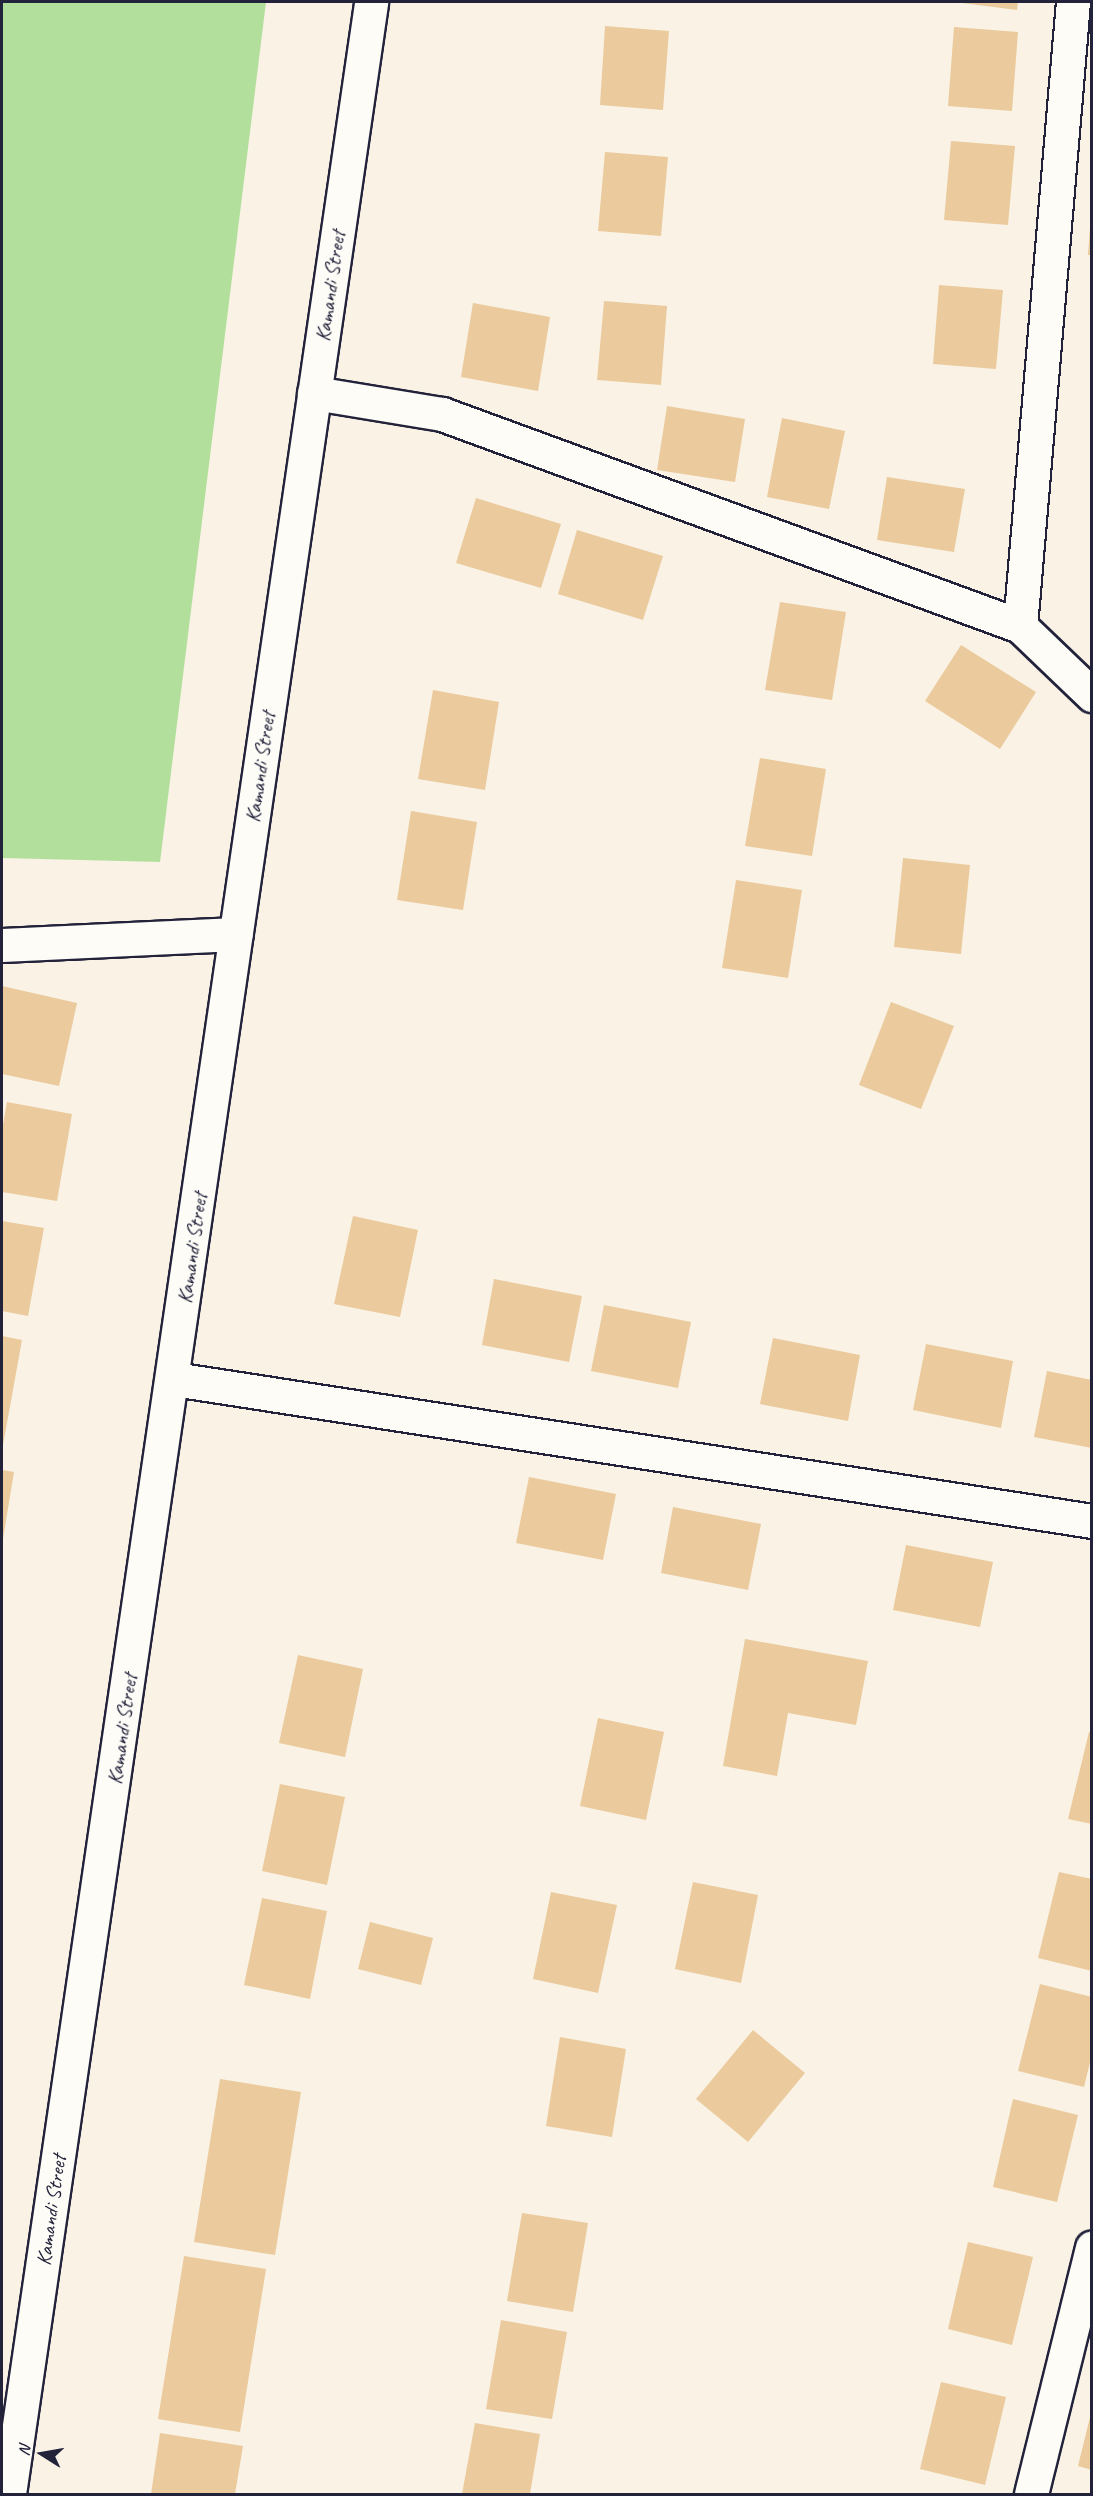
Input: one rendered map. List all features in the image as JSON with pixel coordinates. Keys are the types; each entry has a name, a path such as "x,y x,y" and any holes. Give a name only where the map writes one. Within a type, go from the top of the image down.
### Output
{"street":[{"name":"Kamandi Street","path":"9,2494 174,1379 371,2"},
{"path":"1020,626 1073,2"},
{"path":"314,393 442,414 1020,626 1092,695"},
{"path":"2,945 236,934"},
{"path":"174,1379 1092,1521"},
{"path":"1031,2494 1092,2247"}],"green space":[{"path":"2,2 266,2 160,862 2,858"}],"building":[{"path":"954,2 1018,2 1017,10"},
{"path":"605,26 669,31 663,110 600,105"},
{"path":"954,27 1018,32 1012,111 948,106"},
{"path":"951,141 1015,146 1008,225 944,220"},
{"path":"605,152 668,157 661,236 598,231"},
{"path":"1090,227 1092,227 1092,255 1088,255"},
{"path":"939,285 1003,290 996,369 933,364"},
{"path":"604,301 667,306 661,385 597,380"},
{"path":"473,303 550,317 538,391 461,377"},
{"path":"667,406 745,419 735,482 657,470"},
{"path":"782,418 845,431 829,509 767,497"},
{"path":"887,477 965,489 954,552 877,540"},
{"path":"476,498 561,524 541,588 456,563"},
{"path":"577,530 663,556 643,620 558,594"},
{"path":"780,602 846,612 832,700 765,690"},
{"path":"961,645 1036,692 1000,749 925,701"},
{"path":"433,690 499,702 485,790 418,779"},
{"path":"760,758 826,769 812,856 745,846"},
{"path":"411,811 477,822 463,910 397,900"},
{"path":"903,858 970,865 961,954 894,947"},
{"path":"736,880 802,890 788,978 722,968"},
{"path":"2,986 77,1003 59,1086 2,1074"},
{"path":"891,1002 954,1026 921,1109 859,1085"},
{"path":"7,1102 72,1114 57,1201 2,1192 2,1130"},
{"path":"353,1216 418,1230 400,1317 334,1304"},
{"path":"2,1221 44,1228 28,1316 2,1311"},
{"path":"494,1279 582,1296 569,1362 482,1345"},
{"path":"604,1305 691,1322 678,1388 591,1371"},
{"path":"2,1336 22,1340 3,1445 2,1445"},
{"path":"773,1338 860,1355 848,1421 760,1404"},
{"path":"926,1344 1013,1361 1001,1428 913,1410"},
{"path":"1047,1371 1092,1380 1092,1448 1034,1437"},
{"path":"2,1470 14,1472 3,1539 2,1539"},
{"path":"529,1477 616,1494 603,1560 516,1543"},
{"path":"673,1507 761,1524 748,1590 661,1573"},
{"path":"906,1545 993,1562 980,1627 893,1610"},
{"path":"745,1639 868,1661 856,1725 788,1713 777,1776 723,1766"},
{"path":"298,1655 363,1669 345,1757 279,1743"},
{"path":"598,1718 664,1732 646,1820 580,1806"},
{"path":"1089,1732 1092,1732 1092,1824 1068,1819"},
{"path":"280,1784 345,1797 327,1885 262,1871"},
{"path":"1059,1872 1092,1879 1092,1971 1038,1958"},
{"path":"693,1882 758,1895 741,1983 675,1969"},
{"path":"551,1892 617,1905 598,1993 533,1979"},
{"path":"262,1898 327,1911 310,1999 244,1985"},
{"path":"370,1922 433,1938 421,1985 358,1969"},
{"path":"1040,1984 1092,1997 1092,2054 1084,2087 1018,2071"},
{"path":"753,2030 805,2073 748,2142 696,2099"},
{"path":"560,2037 626,2049 612,2137 546,2126"},
{"path":"220,2079 301,2092 275,2255 194,2242"},
{"path":"1013,2099 1078,2115 1057,2202 993,2187"},
{"path":"522,2213 588,2223 573,2312 507,2301"},
{"path":"968,2242 1033,2257 1012,2345 948,2329"},
{"path":"184,2256 266,2269 240,2432 158,2419"},
{"path":"501,2320 567,2332 552,2419 486,2409"},
{"path":"941,2382 1006,2397 985,2485 920,2469"},
{"path":"1092,2414 1092,2470 1078,2466"},
{"path":"475,2423 540,2434 530,2494 462,2494"},
{"path":"160,2433 243,2446 235,2494 151,2494"}]}
